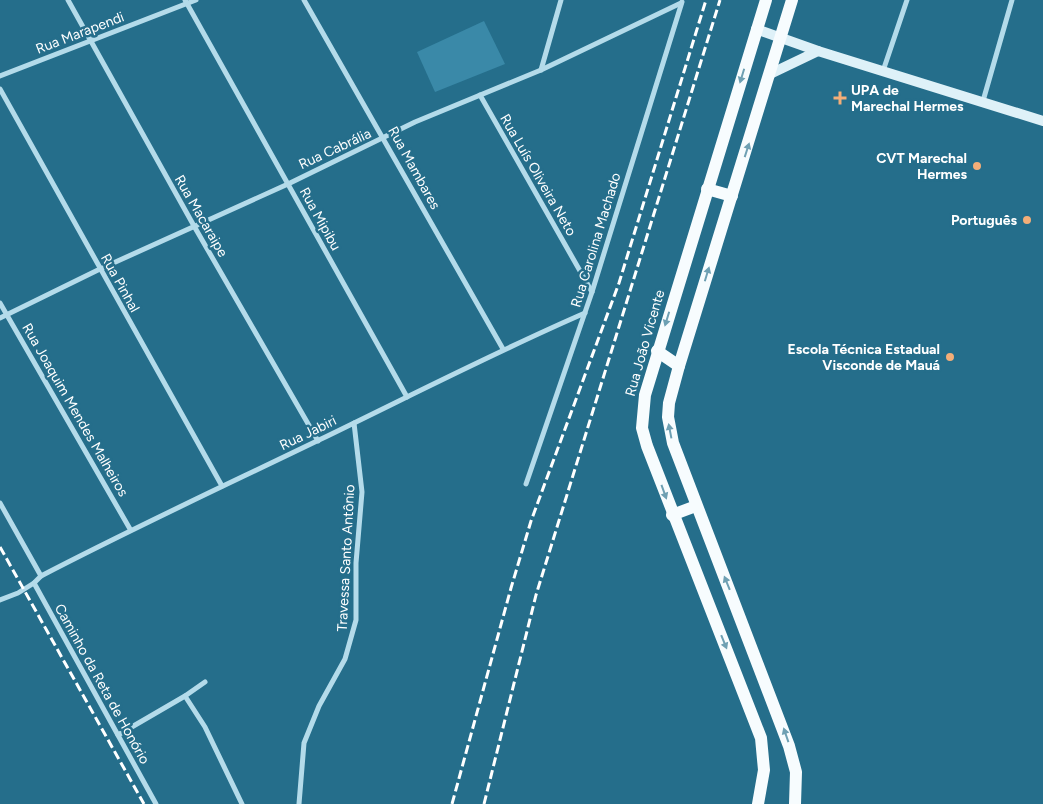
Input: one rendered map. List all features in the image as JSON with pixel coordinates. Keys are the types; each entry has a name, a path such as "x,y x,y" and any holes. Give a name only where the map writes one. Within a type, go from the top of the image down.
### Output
{"main road":[{"name":"Rua João Vicente","path":"758,804 764,760 758,729 672,515 642,428 645,395 657,351 766,0"},
{"path":"792,0 679,366 669,403 669,430 696,506 792,755 796,782 795,804"},
{"path":"756,30 818,52 1043,120"},
{"path":"770,74 818,52"},
{"path":"707,188 732,196"},
{"path":"657,351 679,366"},
{"path":"672,515 696,506"}],"street":[{"name":"Rua Macaraipe","path":"68,0 194,226 318,441"},
{"name":"Rua Marapendi","path":"0,76 90,42 186,2 196,0"},
{"name":"Rua Mambares","path":"304,0 503,349"},
{"path":"540,70 561,0"},
{"path":"884,71 907,0"},
{"path":"983,101 1012,0"},
{"name":"Rua Mipibu","path":"186,2 407,397"},
{"name":"Rua Cabrália","path":"0,318 100,269 288,184 384,138 540,70 682,2"},
{"name":"Rua Carolina Machado","path":"526,484 592,292 682,2"},
{"name":"Rua Pinhal","path":"0,89 222,486"},
{"name":"Rua Luís Oliveira Neto","path":"480,95 592,292"},
{"name":"Rua Joaquim Mendes Malheiros","path":"0,303 130,529"},
{"name":"Rua Jabiri","path":"41,576 130,529 318,441 503,349 585,313"},
{"name":"Travessa Santo Antônio","path":"299,804 304,743 320,706 345,659 356,620 356,563 362,492 354,423"},
{"path":"0,503 41,576 34,584 0,600"},
{"name":"Caminho da Reta de Honório","path":"34,584 156,804"},
{"path":"118,735 185,696 205,682"},
{"path":"185,696 205,727 242,804"}],"shaded area":[{"path":"484,21 505,64 435,92 417,52"}],"railway":[{"path":"452,804 531,521 619,283 706,0"},
{"path":"484,804 536,595 720,0"},
{"path":"0,547 144,804"}],"place":[{"name":"UPA de Marechal Hermes","path":"840,98"},
{"name":"CVT Marechal Hermes","path":"977,166"},
{"name":"Português","path":"1027,220"},
{"name":"Escola Técnica Estadual Visconde de Mauá","path":"950,357"}]}
